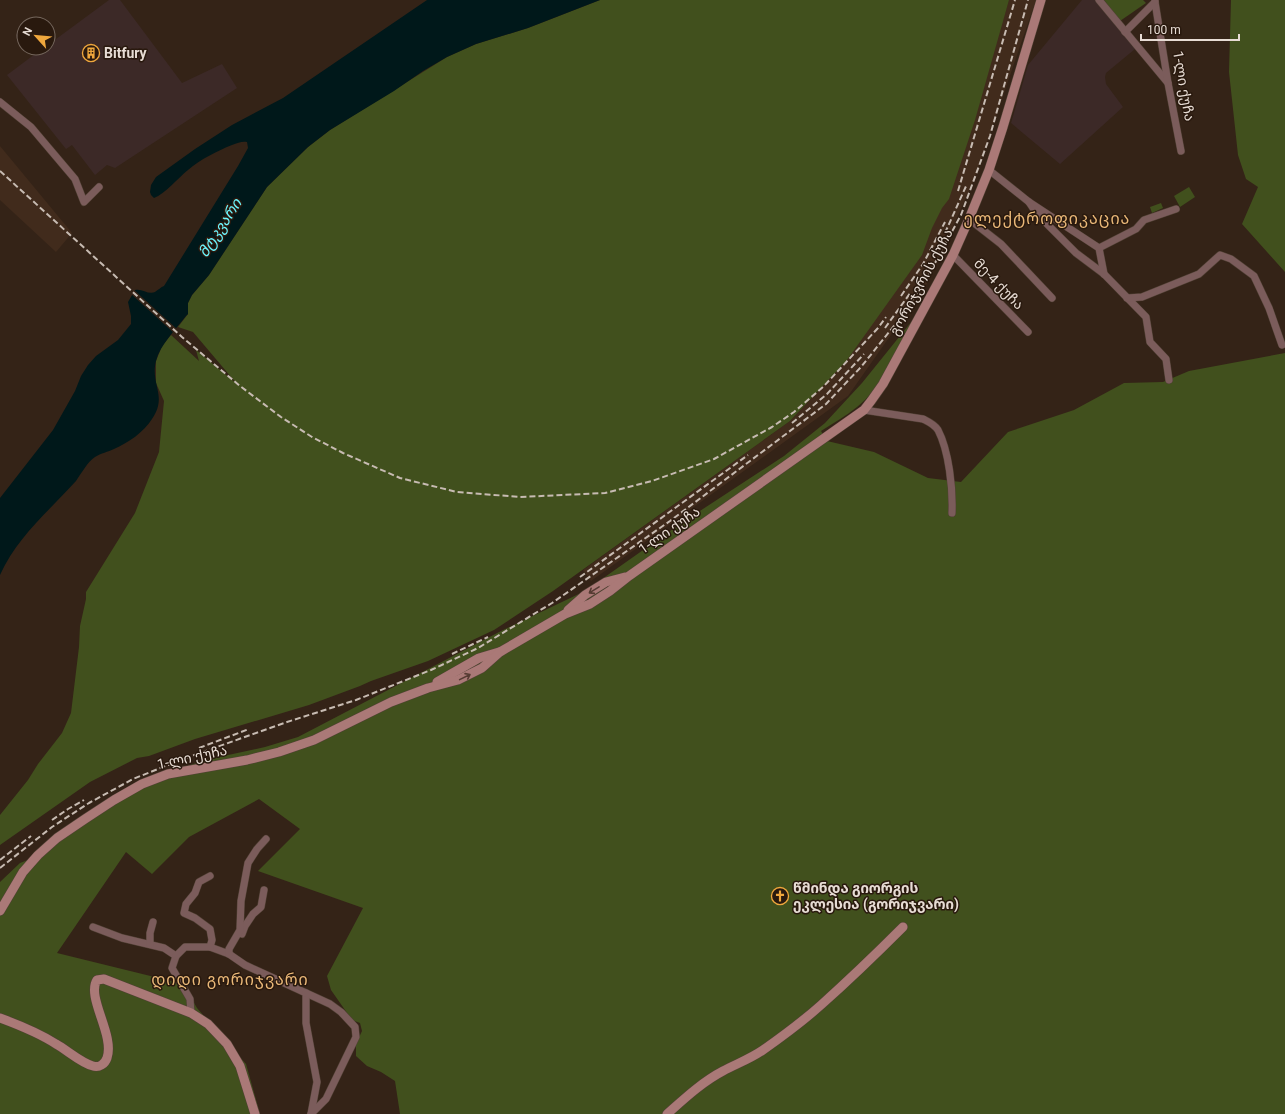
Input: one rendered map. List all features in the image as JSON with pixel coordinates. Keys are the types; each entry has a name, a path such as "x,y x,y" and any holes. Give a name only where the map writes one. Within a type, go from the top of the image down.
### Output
{"main road":[{"name":"გორიჯვრის ქუჩა","path":"726,507 864,410 883,384 953,255 969,219 989,170 1041,0"},
{"name":"1-ლი ქუჩა","path":"0,911 23,872 38,855 57,838 114,800 142,784 168,774 247,760 279,752 314,740 390,702 428,688 480,658 500,652 564,614 590,604 726,507"},
{"path":"667,1114 690,1093 722,1072 748,1060 762,1051 810,1014 861,968 903,927"},
{"path":"0,1018 55,1043 86,1063 93,1066 99,1066 104,1063 107,1057 108,1045 106,1030 94,993 94,985 97,980 104,979 191,1013 208,1024 227,1044 240,1066 255,1114"}],"street":[{"path":"1099,0 1168,83"},
{"name":"1-ლი ქუჩა","path":"1125,32 1155,1"},
{"name":"1-ლი ქუჩა","path":"1155,1 1181,151"},
{"path":"0,102 31,127 75,179 84,202 99,187"},
{"path":"989,170 1029,202 1099,248 1104,274"},
{"path":"1029,202 1036,214 1076,253 1104,274 1146,317 1150,342 1166,359 1169,380"},
{"path":"1099,248 1136,229 1144,220 1176,209"},
{"path":"969,219 1001,244 1052,298"},
{"name":"მე-4 ქუჩა","path":"953,255 1028,332"},
{"path":"1127,298 1142,297 1199,274 1220,255 1230,259 1254,276 1269,308 1282,345"},
{"path":"864,410 923,419 931,423 937,429 943,444 949,469 952,513"},
{"path":"229,952 240,930 241,901 248,863 266,839"},
{"path":"210,876 199,882 195,893 186,904 184,912 210,929 212,940 210,947"},
{"path":"229,952 241,937 245,926 261,907 264,890"},
{"path":"150,944 150,933 153,922"},
{"path":"93,927 122,938 164,948 176,956"},
{"path":"191,1013 190,999 172,968 176,956 185,947 210,947 229,952 245,965 330,1004 341,1012 355,1027 356,1037 326,1099 311,1114"},
{"path":"306,993 306,1023 318,1082 311,1114"}],"shaded area":[{"path":"109,0 120,0 182,83 222,64 237,88 115,168 107,165 95,175 72,145 66,149 7,75 32,56 56,56 56,39"},
{"path":"1009,0 1036,0 974,180 928,282 848,396 591,581 583,570 790,421 847,360 962,146"},
{"path":"1082,0 1095,0 1135,49 1106,73 1105,77 1106,84 1123,107 1060,164 1011,123 1028,65"},
{"path":"0,146 72,233 56,252 0,200"}],"green space":[{"path":"600,0 1009,0 975,120 949,199 942,208 932,228 922,255 847,360 790,421 553,591 494,630 428,661 309,705 195,739 149,756 137,758 90,782 0,845 0,815 28,780 38,764 62,733 71,713 80,626 86,599 86,592 135,513 159,452 164,401 156,383 156,361 162,346 171,335 199,361 196,350 237,384 193,332 178,327 188,314 188,303 192,295 209,275 267,187 308,147 330,130 447,57 476,44 528,28"},
{"path":"1104,0 1143,0 1146,3 1120,21"},
{"path":"1231,0 1285,0 1285,272 1242,224 1258,187 1246,179 1238,155 1229,72"},
{"path":"1189,187 1195,197 1180,207 1174,196"},
{"path":"1161,203 1163,208 1152,213 1150,207"},
{"path":"912,321 889,367 874,390 857,407 821,431 827,441 874,452 928,478 961,482 1008,432 1074,410 1124,383 1163,382 1189,371 1285,353 1285,1114 400,1114 395,1081 381,1072 367,1066 356,1056 356,1044 362,1031 360,1023 352,1020 331,990 327,976 363,908 258,871 300,829 259,799 189,837 152,874 126,852 57,953 183,984 197,1008 246,1064 260,1114 0,1114 0,882 20,863 28,860 83,815 141,782 205,760 265,747 298,737 501,631 585,591 680,524 784,456 825,423 862,383"}],"water":[{"name":"მტკვარი","path":"427,0 600,0 528,28 476,44 447,57 330,130 308,147 267,187 209,275 192,295 188,303 188,314 161,349 156,361 155,369 159,403 157,411 149,424 140,433 119,447 97,456 90,461 76,481 24,536 7,561 0,575 0,498 53,430 88,365 96,356 118,340 131,324 128,302 135,290 152,293 164,286 238,166 248,148 247,142 232,145 204,159 188,170 163,193 154,198 150,192 151,185 156,177 232,125 283,98"}],"pier":[{"path":"133,289 178,330 175,334 130,293"}],"railway":[{"path":"958,191 1015,0"},
{"path":"0,868 52,827 89,803 133,779 183,759 287,722 356,700 431,670 478,648 552,603 670,521 826,404 861,367 902,316 929,274 961,215 990,136 1028,0"},
{"path":"0,171 182,337 240,386 281,417 312,437 343,453 400,478 457,492 520,497 605,493 652,481 714,459 772,427 794,412 823,387 878,328 886,317"},
{"path":"945,233 967,184"},
{"path":"901,296 923,264 945,222"},
{"path":"885,328 911,292"},
{"path":"792,423 827,394 864,354"},
{"path":"580,577 748,455"},
{"path":"452,654 488,637"},
{"path":"199,748 249,729"},
{"path":"52,820 84,800"},
{"path":"0,860 31,836"}],"place":[{"name":"Bitfury","path":"91,53"},
{"name":"წმინდა გიორგის ეკლესია (გორიჯვარი)","path":"780,896"}],"district":[{"name":"ელექტროფიკაცია","path":"1047,218"},
{"name":"დიდი გორიჯვარი","path":"230,979"}]}
